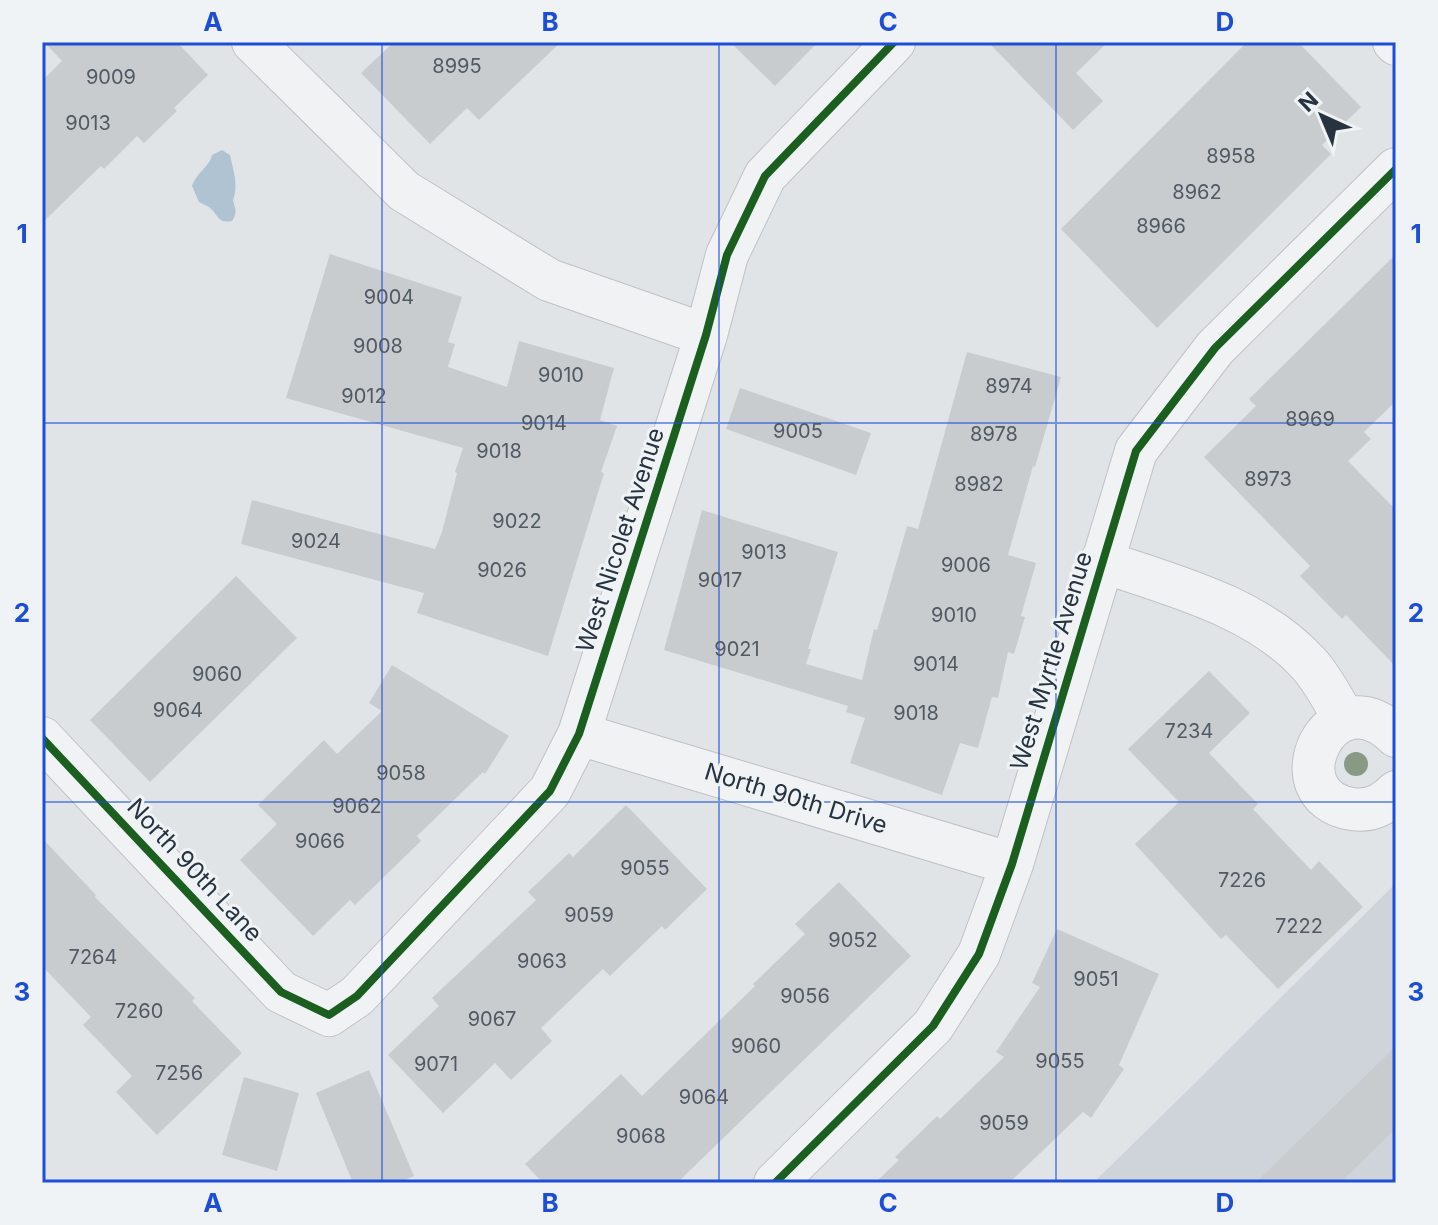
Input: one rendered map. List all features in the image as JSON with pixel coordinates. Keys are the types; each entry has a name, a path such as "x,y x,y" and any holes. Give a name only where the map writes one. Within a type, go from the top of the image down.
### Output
{"street":[{"name":"West Nicolet Avenue","path":"329,1015 357,996 550,791 579,734 706,335 727,255 765,176 894,42"},
{"path":"267,47 404,191 549,280 706,335"},
{"name":"West Myrtle Avenue","path":"775,1183 933,1026 979,954 1012,864 1136,451 1215,348 1396,169"},
{"path":"1101,561 1203,597 1273,630 1310,665 1345,720"},
{"path":"1396,736 1374,720 1345,720 1332,726 1321,737 1312,764 1322,792 1332,802 1345,808 1360,811 1374,808 1396,792"},
{"name":"North 90th Drive","path":"579,734 1012,864"},
{"name":"North 90th Lane","path":"42,738 281,992 329,1015"}],"shaded area":[{"path":"1396,883 1396,1183 1093,1183 1193,1085"}],"water":[{"path":"222,150 230,155 235,183 235,215 232,221 227,222 199,202 192,186 212,155"}],"building":[{"path":"44,42 177,42 208,75 144,143 137,136 42,223 42,81 62,61"},
{"path":"394,42 561,42 479,120 467,108 430,144 361,73"},
{"path":"730,42 818,42 775,86"},
{"path":"988,42 1108,42 1076,73 1103,101 1073,130"},
{"path":"1247,42 1298,42 1361,107 1322,145 1331,154 1157,328 1061,229"},
{"path":"330,254 462,297 448,342 455,344 448,367 507,387 519,341 614,368 600,420 617,426 548,656 417,613 424,593 241,544 252,500 435,549 442,532 463,448 286,398"},
{"path":"1396,254 1396,401 1364,432 1371,439 1348,461 1396,510 1396,667 1346,615 1342,619 1300,576 1310,566 1204,457 1256,406 1249,399"},
{"path":"967,352 1061,377 1008,555 1036,563 1021,616 1025,617 1014,654 1008,652 998,698 992,697 978,748 960,743 942,795 850,763 865,718 846,712 848,706 664,650 702,510 838,552 806,664 862,680 874,629 877,630 907,526 918,529"},
{"path":"740,388 871,433 856,475 726,429"},
{"path":"236,576 297,638 150,782 90,720"},
{"path":"392,665 509,736 485,774 483,772 417,836 421,841 355,905 350,900 313,936 240,860 277,824 258,805 324,740 337,754 382,711 369,703"},
{"path":"1209,671 1250,713 1209,753 1258,804 1253,809 1311,870 1319,861 1363,907 1278,989 1226,935 1221,939 1135,844 1179,802 1128,749"},
{"path":"626,805 707,889 665,930 662,926 610,976 603,969 541,1028 552,1041 511,1080 495,1063 443,1113 388,1055 439,1006 432,998 536,900 528,892 569,853 573,857"},
{"path":"42,838 95,897 195,998 192,1001 242,1053 157,1135 116,1092 132,1076 83,1025 91,1017 42,966"},
{"path":"839,882 911,956 677,1183 543,1183 525,1164 621,1074 642,1096 805,934 795,924"},
{"path":"1057,929 1159,974 1119,1065 1124,1069 1091,1118 1083,1112 1009,1183 875,1183 899,1160 895,1157 937,1116 940,1119 1004,1057 996,1052 1040,987 1032,983"},
{"path":"1396,1046 1396,1128 1340,1183 1255,1183"},
{"path":"369,1070 414,1176 398,1183 353,1183 316,1093"},
{"path":"244,1077 299,1093 277,1171 222,1155"}],"cycle path":[{"path":"42,738 281,992 329,1015 357,996 550,791 579,734 706,335 727,255 765,176 894,42"},
{"path":"775,1183 933,1026 979,954 1012,864 1136,451 1215,348 1396,169"}]}
